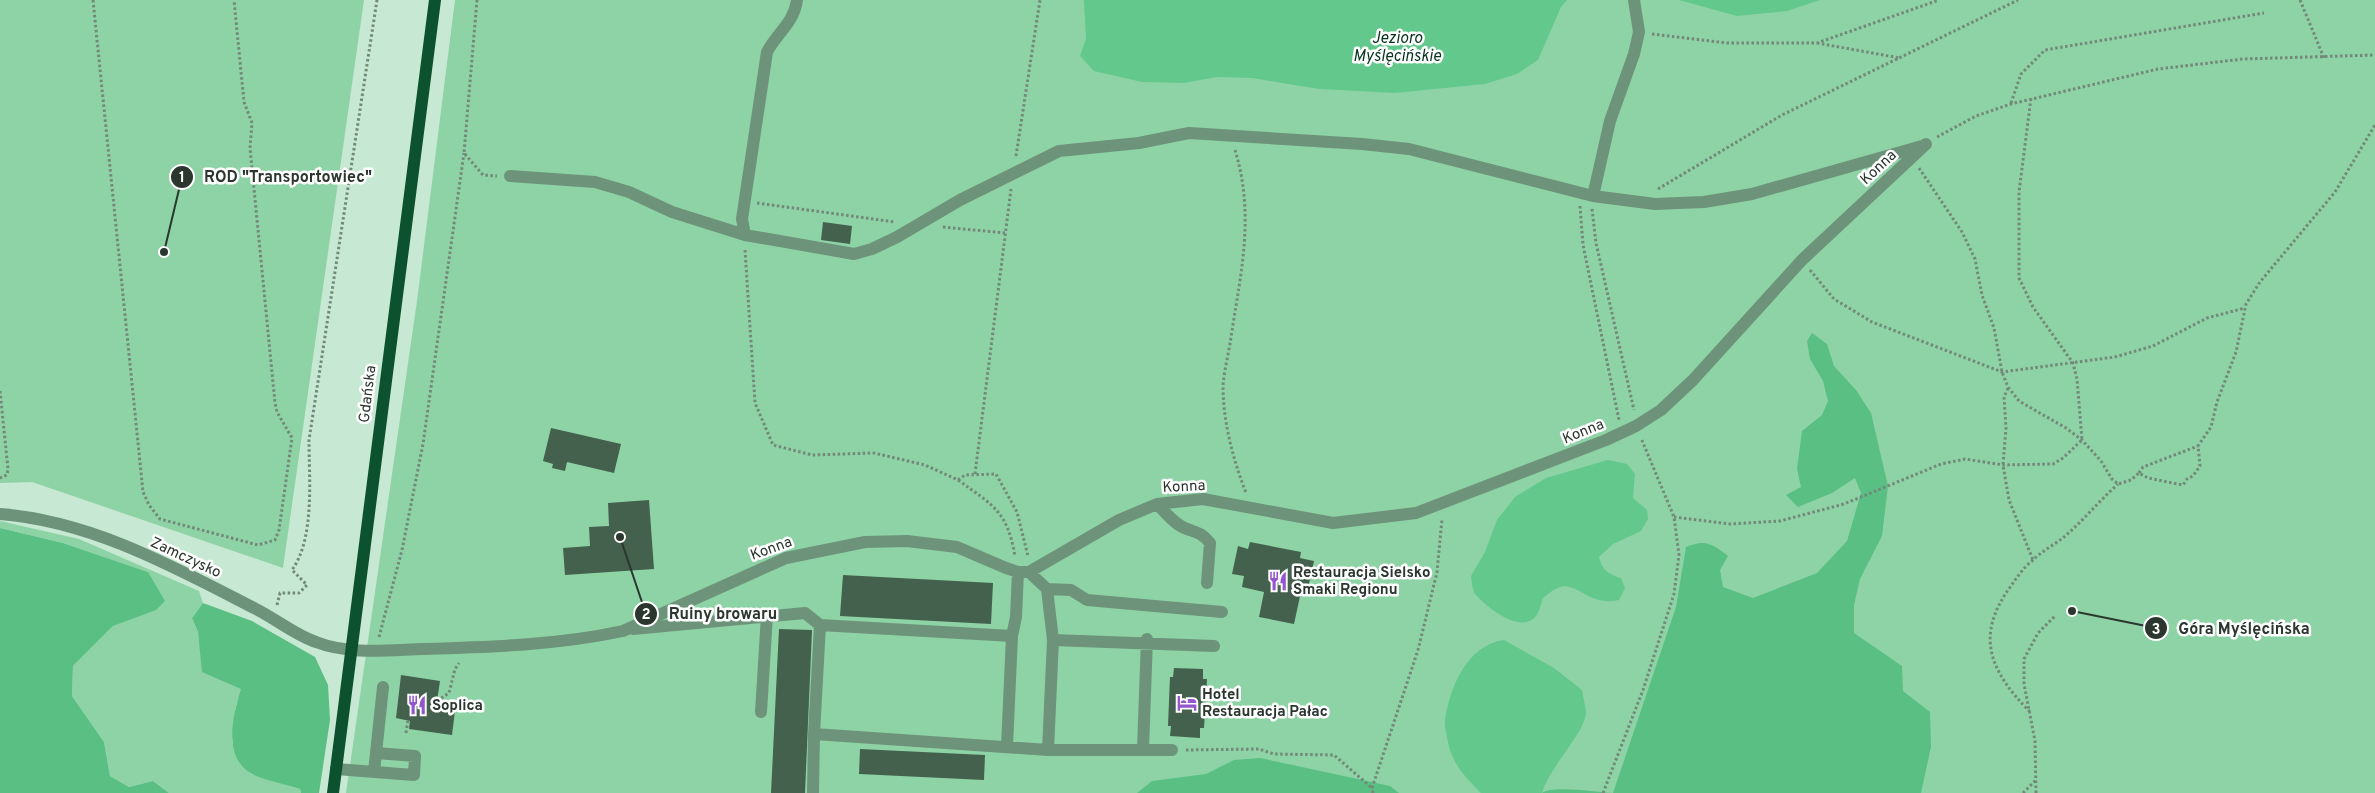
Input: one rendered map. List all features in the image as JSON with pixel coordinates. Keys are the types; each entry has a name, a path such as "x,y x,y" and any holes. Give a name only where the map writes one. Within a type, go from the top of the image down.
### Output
{"main road":[{"name":"Gdańska","path":"333,793 350,649 435,0"}],"street":[{"path":"745,236 742,219 744,202 767,52 774,39 786,28 796,11 797,0"},
{"path":"1588,194 1610,121 1634,54 1639,32 1634,0"},
{"path":"510,176 595,182 629,192 672,212 745,236 854,254 872,249 1014,172 1059,151 1073,148 1138,143 1189,133 1362,144 1409,149 1588,194 1635,202 1679,204 1752,194 1926,144"},
{"name":"Konna","path":"350,649 376,650 568,641 623,630 786,558 865,542 907,541 957,546 1024,572 1037,569 1050,559 1119,520 1157,504 1203,499 1252,510 1333,523 1416,513 1635,424 1661,410 1693,380 1802,260 1926,144"},
{"path":"1157,504 1175,521 1187,529 1202,534 1210,542 1207,583"},
{"name":"Zamczysko","path":"0,514 43,520 81,531 160,560 274,618 313,642 333,648 350,649"},
{"path":"1007,746 1012,636 1024,572 1047,589 1071,590 1087,600 1222,612"},
{"path":"1047,589 1053,640 1048,750"},
{"path":"623,630 767,615 805,613 820,625 1012,636"},
{"path":"761,712 767,615"},
{"path":"812,793 820,625"},
{"path":"1053,640 1147,642 1214,646"},
{"path":"1143,750 1147,642"},
{"path":"374,772 383,687"},
{"path":"814,734 1048,750 1172,750"},
{"path":"336,769 414,775 415,756 376,753"}],"path":[{"path":"93,0 143,492 149,505 160,519 258,545 275,540 279,530 292,438 277,412 275,403 250,148 252,123 244,102 234,0"},
{"path":"274,618 280,593 299,593 307,584 292,570 298,562 310,510 309,440 377,0"},
{"path":"376,650 402,550 423,444 464,153 477,0"},
{"path":"975,474 1005,233 1040,0"},
{"path":"1816,43 1939,0"},
{"path":"1635,202 1782,115 2018,0"},
{"path":"2300,0 2324,58"},
{"path":"2011,104 2021,74 2045,50 2264,13"},
{"path":"1639,32 1727,44 1816,43 1900,58"},
{"path":"1926,144 1976,116 2011,104 2158,69 2243,59 2375,55"},
{"path":"2032,98 2019,192 2019,278 2034,306 2073,363 2077,379 2082,440"},
{"path":"2030,712 2010,692 1996,668 1990,648 1990,623 2000,600 2033,560 2062,538 2118,484 2130,480 2143,467 2198,446 2211,427 2216,402 2236,352 2245,308 2260,282 2335,192 2375,125"},
{"path":"1230,135 1246,196 1246,233 1223,385 1226,425 1236,467 1252,510"},
{"path":"464,153 483,175 510,176"},
{"path":"1912,158 1962,232 1975,259 1982,295 1994,328 2002,372 2008,387 2019,402 2066,428 2082,440 2118,484"},
{"path":"1588,194 1579,212 1583,245 1620,426 1625,427 1635,424"},
{"path":"1588,194 1596,243 1635,415 1635,424 1668,497 1674,518 1679,555 1674,594 1643,690 1603,793"},
{"path":"744,202 918,225 1005,233"},
{"path":"745,236 745,267 755,403 773,445 812,455 874,453 925,465 958,480 1000,512 1010,530 1024,572"},
{"path":"1802,260 1834,299 1872,322 2002,372 2115,357 2153,346 2207,318 2245,308"},
{"path":"2008,387 2004,397 2006,428 2003,465 2009,500 2033,560"},
{"path":"0,391 8,469 7,475 0,478"},
{"path":"1674,518 1730,524 1780,521 1844,504 1941,464 1965,459 2003,465 2053,464 2063,458 2082,440"},
{"path":"2139,473 2148,478 2183,485 2200,466 2198,446"},
{"path":"958,480 965,475 996,474 1017,512 1025,539"},
{"path":"1372,788 1418,650 1433,590 1437,572 1443,503"},
{"path":"2036,793 2035,741 2024,684 2024,659 2038,633 2055,616"},
{"path":"437,701 449,693 455,669"},
{"path":"406,733 408,720"},
{"path":"1172,750 1259,749 1274,754 1334,756 1372,788 1374,793"},
{"path":"2023,793 2036,780"}],"shaded area":[{"path":"0,0 364,0 283,568 32,482 0,483"},
{"path":"455,0 2375,0 2375,793 346,793 417,301"},
{"path":"1812,333 1827,344 1834,366 1856,390 1871,413 1888,486 1882,536 1860,579 1854,605 1854,633 1902,666 1903,691 1930,712 1931,747 1921,793 1613,793 1676,607 1686,547 1704,543 1718,548 1728,556 1720,570 1723,587 1753,598 1817,573 1847,541 1861,493 1855,478 1832,493 1798,507 1786,495 1801,487 1797,469 1802,431 1822,415 1828,401 1823,381 1810,359 1807,341"},
{"path":"0,521 79,539 199,591 203,603 192,618 198,632 200,646 242,689 236,705 232,742 251,774 300,789 301,793 169,793 153,781 129,787 110,776 104,742 72,696 73,666 113,626 123,622 148,572 63,543 0,528"},
{"path":"0,528 63,543 148,572 165,601 156,610 113,626 73,666 72,696 104,742 110,776 129,787 153,781 169,793 0,793"},
{"path":"203,603 252,621 315,657 328,685 330,720 319,793 301,793 300,789 256,776 243,767 236,757 232,735 235,711 241,689 202,672 198,632 192,618"},
{"path":"1260,758 1390,786 1399,793 1137,793 1152,781 1206,774 1234,760"},
{"path":"1555,789 1565,789 1613,793 1542,793"}],"water":[{"name":"Jezioro Myślęcińskie","path":"1084,0 1567,0 1561,7 1538,60 1517,74 1485,84 1395,93 1319,89 1252,78 1217,77 1184,83 1142,82 1094,71 1080,56 1086,39"},
{"path":"1679,0 1820,0 1787,11 1737,16"},
{"path":"1608,460 1627,464 1635,474 1633,498 1647,510 1648,519 1641,531 1613,544 1599,557 1606,571 1621,578 1625,588 1619,600 1600,600 1573,588 1560,587 1543,598 1536,616 1530,621 1522,622 1504,617 1481,600 1472,586 1471,576 1485,552 1497,520 1515,497 1546,478"},
{"path":"1504,640 1554,668 1582,690 1586,714 1584,722 1573,742 1551,773 1542,793 1481,793 1458,767 1449,747 1445,720 1447,707 1462,670 1480,650"}],"building":[{"path":"823,222 852,226 850,244 821,240"},
{"path":"551,428 621,444 614,473 567,462 565,471 552,468 553,464 543,461"},
{"path":"649,500 654,569 565,575 563,548 590,546 589,527 609,526 608,503"},
{"name":"Restauracja Sielsko Smaki Regionu","path":"1250,542 1301,552 1300,558 1314,561 1308,588 1302,587 1294,624 1259,617 1264,592 1242,587 1244,576 1232,574 1238,546 1248,549"},
{"path":"843,575 993,583 991,624 840,616"},
{"path":"779,629 812,630 805,793 771,793"},
{"name":"Hotel Restauracja Pałac","path":"1174,668 1203,669 1203,679 1207,679 1204,728 1200,728 1200,738 1170,736 1171,726 1168,726 1170,677 1173,677"},
{"name":"Soplica","path":"401,675 440,681 436,708 455,711 452,735 409,729 410,721 396,718"},
{"path":"860,749 985,755 984,780 859,774"}],"place":[{"name":"ROD \"Transportowiec\"","path":"164,252"},
{"name":"Ruiny browaru","path":"620,537"},
{"name":"Restauracja Sielsko Smaki Regionu","path":"1278,581"},
{"name":"Góra Myślęcińska","path":"2072,611"},
{"name":"Hotel Restauracja Pałac","path":"1187,703"},
{"name":"Soplica","path":"417,705"}]}
